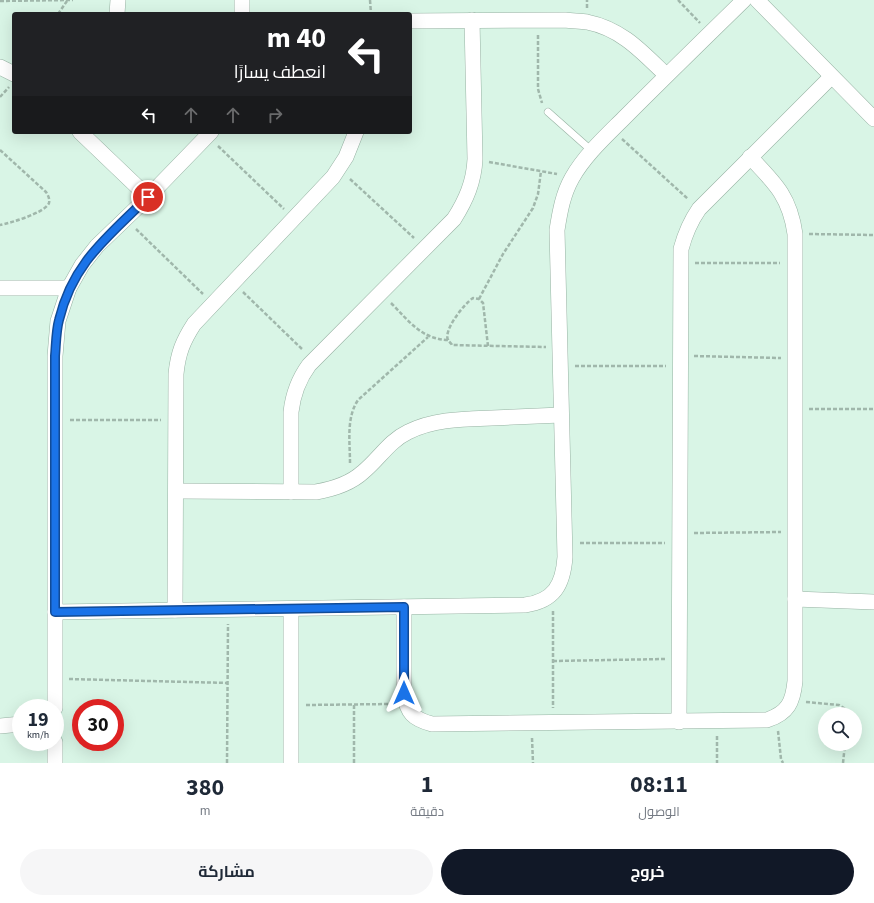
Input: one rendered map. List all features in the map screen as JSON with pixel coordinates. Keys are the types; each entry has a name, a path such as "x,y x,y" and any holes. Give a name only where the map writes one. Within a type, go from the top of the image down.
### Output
{"street":[{"path":"117,12 118,0"},
{"path":"242,0 242,12"},
{"path":"55,612 525,605 540,602 553,593 560,583 564,572 562,415 557,230 565,194 572,177 592,151 666,75 744,0"},
{"path":"757,0 831,77 874,119"},
{"path":"291,492 292,399 301,375 313,360 454,219 464,204 470,188 475,159 472,20"},
{"path":"412,21 565,20 587,22 617,33 632,43 666,75"},
{"path":"0,68 12,73"},
{"path":"679,722 680,263 684,234 698,209 831,77"},
{"path":"82,134 148,197"},
{"path":"55,699 55,356 58,320 69,288 82,265 97,246 148,197 209,134"},
{"path":"175,610 176,374 178,356 184,339 194,324 213,303 327,185 339,169 349,151 355,134"},
{"path":"404,607 405,704 411,714 420,721 432,724 767,720 777,717 786,711 791,702 795,681 795,234 793,218 782,193 750,157"},
{"path":"0,288 69,288"},
{"path":"176,491 316,492 333,489 350,481 363,472 395,440 407,432 420,427 434,423 461,419 562,415"},
{"path":"795,599 874,602"},
{"path":"291,609 291,763"},
{"path":"0,726 12,725"},
{"path":"55,751 55,763"}],"lane":[{"path":"548,112 592,151"}],"path":[{"path":"59,12 67,0"},
{"path":"0,1 73,0"},
{"path":"370,0 371,12"},
{"path":"678,0 710,33"},
{"path":"538,20 538,89 540,100 548,112"},
{"path":"0,97 12,85"},
{"path":"612,130 698,209"},
{"path":"209,134 294,218"},
{"path":"0,150 46,192 49,197 49,203 39,211 0,225"},
{"path":"475,159 572,177"},
{"path":"339,169 425,249"},
{"path":"479,299 503,254 533,208 538,194 542,171"},
{"path":"126,219 213,303"},
{"path":"795,234 874,234"},
{"path":"680,263 796,263"},
{"path":"233,282 313,360"},
{"path":"381,293 422,334 428,337 448,340"},
{"path":"488,346 485,309 483,303 479,299 473,298 464,306 449,328 447,334 448,340 452,345 488,346 560,347"},
{"path":"350,481 350,420 354,406 358,400 428,337"},
{"path":"560,366 796,358"},
{"path":"795,409 874,409"},
{"path":"55,420 176,420"},
{"path":"564,543 795,531"},
{"path":"553,593 553,723"},
{"path":"227,763 229,610"},
{"path":"553,660 679,658"},
{"path":"55,679 228,683"},
{"path":"791,702 839,705 842,707"},
{"path":"354,704 354,763"},
{"path":"291,705 405,704"},
{"path":"777,717 781,759 783,763"},
{"path":"716,721 717,763"},
{"path":"532,723 533,763"},
{"path":"843,763 844,751"}],"route":[{"path":"148,197 97,246 82,265 69,288 58,320 55,356 55,612 404,607 404,693"}]}
